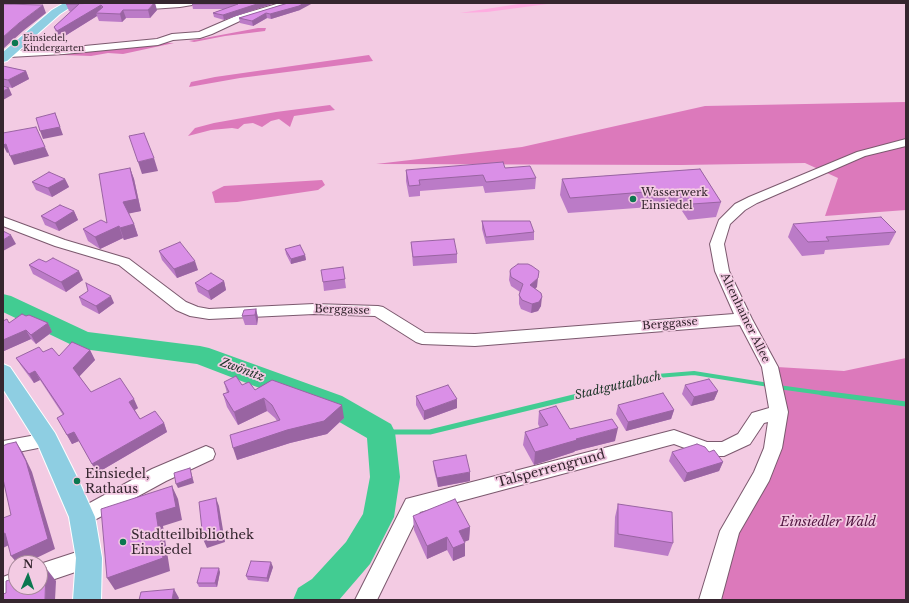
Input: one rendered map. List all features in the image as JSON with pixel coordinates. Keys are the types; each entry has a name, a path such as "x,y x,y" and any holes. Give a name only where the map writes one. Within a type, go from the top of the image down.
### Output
{"main road":[{"path":"6,56 45,21 73,6"},
{"path":"3,372 47,440 82,517 89,558 87,600"}],"street":[{"path":"130,7 180,6 189,3"},
{"path":"6,56 158,42 172,37 200,35 246,15 280,7 289,3"},
{"name":"Altenhainer Allee","path":"710,600 730,531 762,475 773,448 779,408 770,367 744,319 722,271 717,244 724,223 740,206 753,200 861,154 906,142"},
{"name":"Berggasse","path":"3,221 60,243 124,262 181,306 195,312 210,314 314,309 378,311 422,338 475,340 744,319"},
{"name":"Talsperrengrund","path":"366,600 413,505 674,437 706,449 724,449 744,439 758,418 779,408"},
{"path":"3,448 47,440"},
{"path":"82,517 159,475 206,454"},
{"path":"48,571 89,558"}],"shaded area":[{"path":"525,3 555,3 487,12 460,13"}],"green space":[{"path":"258,28 266,28 265,31 194,42 189,41"},
{"path":"174,43 123,54 108,53 91,56 62,55 65,53"},
{"path":"369,55 373,61 240,78 189,87 191,82 215,77"},
{"path":"906,102 906,210 825,216 838,178 805,163 682,165 376,164 522,147 705,106"},
{"path":"330,105 335,110 294,116 290,127 279,119 271,121 262,127 253,123 244,124 238,129 232,128 211,130 188,136 195,128 214,123 276,112"},
{"path":"322,180 325,185 318,190 237,202 215,203 212,192 224,186"},
{"name":"Einsiedler Wald","path":"906,358 906,600 720,600 727,554 763,479 777,367 844,371"}],"building":[{"path":"154,3 148,10 123,10 120,14 96,13 103,7 101,5 57,31 54,27 79,4 66,4"},
{"path":"260,3 223,15 213,13 238,4 192,4"},
{"path":"288,3 304,3 299,6 270,14 266,13 252,21 239,18"},
{"path":"3,4 43,5 3,37"},
{"path":"3,66 26,71 8,80 3,79"},
{"path":"3,86 9,88 3,91"},
{"path":"55,113 60,127 40,131 36,118"},
{"path":"36,127 45,147 10,156 6,144 3,145 3,133"},
{"path":"144,133 154,158 138,162 129,136"},
{"path":"503,162 505,168 530,166 536,178 486,182 483,175 419,180 420,185 409,186 406,170"},
{"path":"130,168 137,199 123,202 134,224 120,228 119,226 95,237 83,229 101,220 107,223 99,174"},
{"path":"700,169 721,202 692,204 682,189 570,198 562,179"},
{"path":"49,172 65,179 48,188 32,182"},
{"path":"60,205 74,211 55,223 41,216"},
{"path":"881,217 896,232 826,237 829,241 808,242 793,224"},
{"path":"482,221 530,221 534,232 486,237"},
{"path":"3,231 11,235 3,240"},
{"path":"454,239 457,254 413,257 411,242"},
{"path":"180,242 195,261 174,269 159,251"},
{"path":"300,245 305,255 291,259 285,249"},
{"path":"53,258 79,271 61,282 29,265 39,259 46,262"},
{"path":"518,264 528,264 539,271 538,278 530,285 541,293 542,297 539,302 532,304 522,300 519,295 523,284 511,277 510,271"},
{"path":"343,267 345,279 323,282 321,270"},
{"path":"211,273 224,281 208,291 195,283"},
{"path":"86,283 111,296 96,306 79,297 88,291"},
{"path":"256,309 255,315 242,316 244,310"},
{"path":"22,314 26,316 29,315 48,323 31,335 26,330 3,340 3,321 7,319 9,323"},
{"path":"72,342 90,350 73,368 91,392 120,378 134,399 129,402 140,419 155,411 164,423 92,464 74,432 67,435 57,418 64,414 35,371 29,374 16,358 39,347 43,352 52,348 59,356"},
{"path":"236,376 242,385 249,382 255,390 272,380 342,405 324,421 287,430 233,448 230,435 280,420 272,405 264,398 234,412 223,394 229,392 224,382"},
{"path":"709,379 718,391 694,397 685,385"},
{"path":"448,385 457,399 424,411 416,396"},
{"path":"663,393 674,410 628,422 618,405"},
{"path":"556,406 570,429 612,419 618,428 535,452 525,432 548,425 539,411"},
{"path":"16,442 26,461 48,539 13,555 11,555 5,533 3,534 3,518 11,515 3,479 3,446"},
{"path":"697,444 705,447 709,452 714,450 723,462 687,473 672,452"},
{"path":"466,455 470,472 437,478 433,461"},
{"path":"190,468 192,478 176,484 174,473"},
{"path":"172,486 176,507 156,513 163,558 107,578 101,509"},
{"path":"216,498 221,534 203,539 199,502"},
{"path":"455,499 470,527 459,531 465,543 453,548 447,537 427,546 413,516"},
{"path":"618,504 672,512 673,543 618,534"},
{"path":"251,561 271,562 267,578 246,576"},
{"path":"201,568 219,568 215,583 197,583"},
{"path":"8,580 8,595 45,595 45,600 3,600 3,594 6,593 6,581"},
{"path":"174,589 172,600 139,600 141,592"}],"waterway":[{"name":"Zwönitz","path":"3,302 83,340 200,355 332,404 381,432 385,477 378,517 358,553 324,591 310,600"},
{"name":"Stadtguttalbach","path":"589,393 657,376 694,373 769,385"},
{"name":"Stadtguttalbach","path":"778,387 829,394"},
{"name":"Stadtguttalbach","path":"381,432 430,432 589,393"},
{"name":"Stadtguttalbach","path":"822,393 906,404"}],"place":[{"name":"Einsiedel, Kindergarten","path":"15,43"},
{"name":"Wasserwerk Einsiedel","path":"633,199"},
{"name":"Einsiedel, Rathaus","path":"77,481"},
{"name":"Stadtteilbibliothek Einsiedel","path":"123,542"}]}
